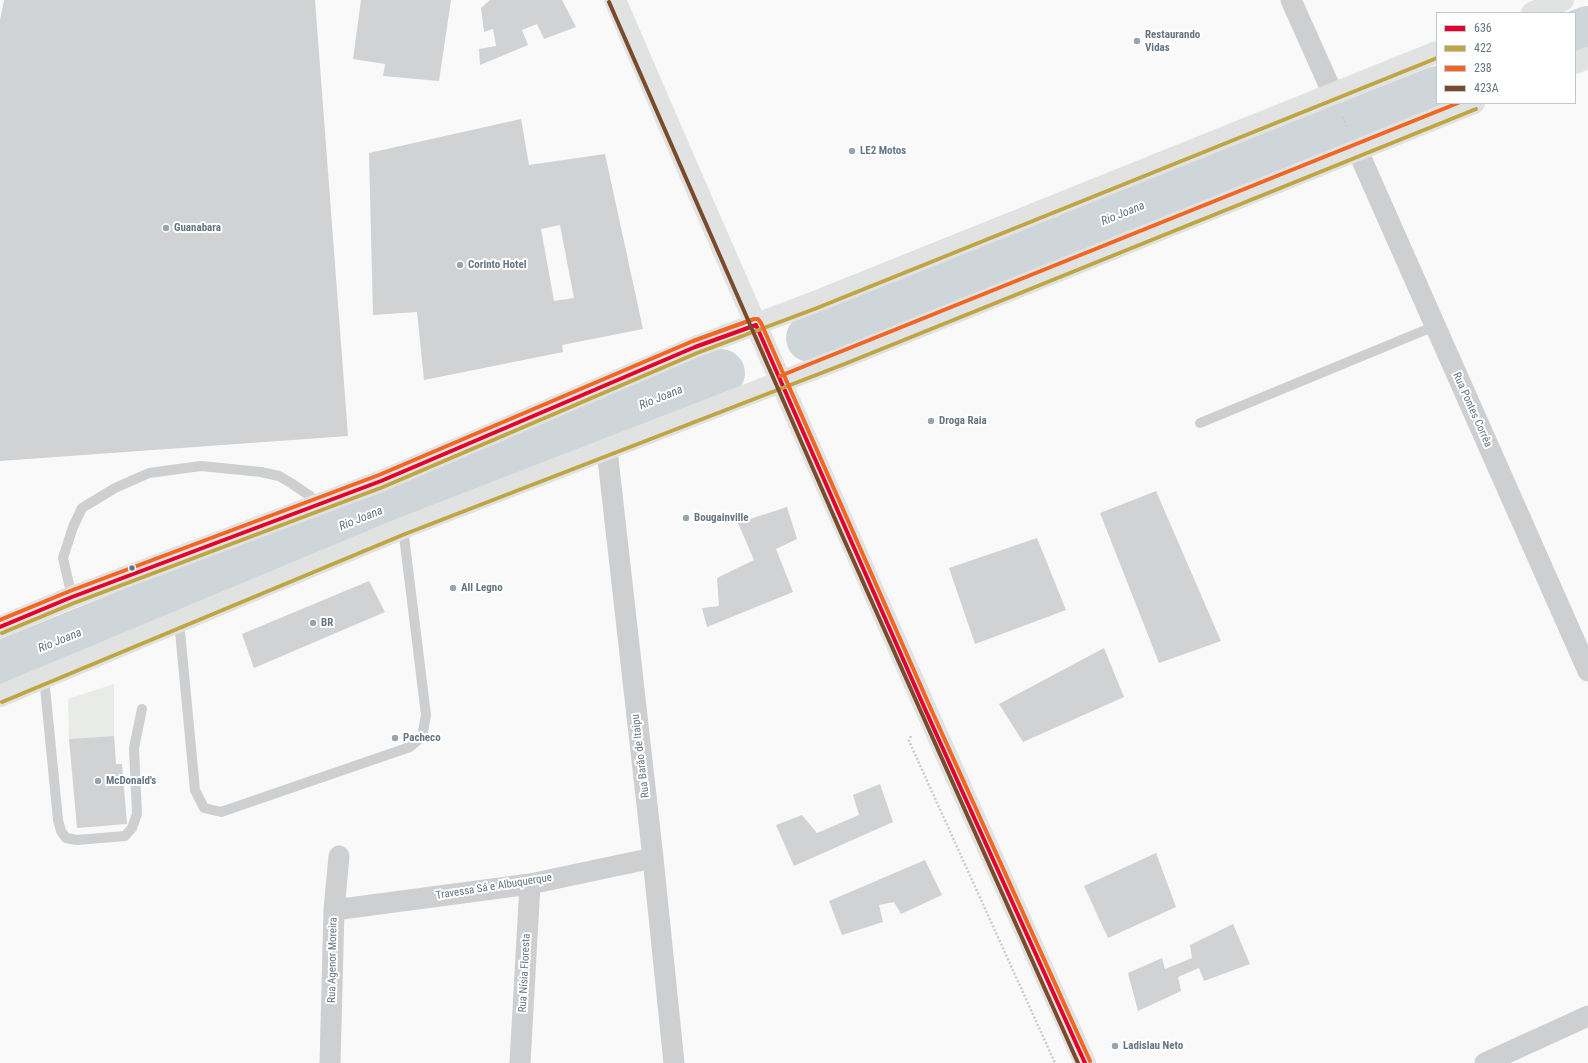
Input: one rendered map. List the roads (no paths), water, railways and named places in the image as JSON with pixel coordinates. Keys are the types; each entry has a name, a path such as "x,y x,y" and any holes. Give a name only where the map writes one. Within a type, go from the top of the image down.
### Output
{"main road":[{"path":"616,0 756,325 928,716 1085,1063"},
{"path":"1534,12 1563,0"},
{"path":"0,627 72,597 381,481 695,347 1338,104 1436,53"},
{"path":"1576,63 1588,58"},
{"path":"0,696 403,528 607,450 699,412 782,382 1353,141 1471,104"}],"street":[{"path":"1291,0 1338,104"},
{"name":"Rua Pontes Corrêa","path":"1353,141 1588,671"},
{"name":"Rua Barão de Itaipu","path":"607,450 653,858 674,1063"},
{"name":"Rua Agenor Moreira","path":"330,1063 334,910 339,856"},
{"name":"Travessa Sá e Albuquerque","path":"334,910 530,884 653,858"},
{"name":"Rua Nísia Floresta","path":"520,1063 530,884"},
{"path":"1485,1063 1588,1016"}],"lane":[{"path":"1200,423 1435,326"},
{"path":"72,597 63,558 72,527 82,508 115,488 150,473 200,466 261,472 279,476 310,496 318,504"},
{"path":"179,621 195,790 204,808 221,812 410,747 422,737 426,715 403,528"},
{"path":"44,677 58,820 61,831 66,838 77,840 125,836 132,828 137,814 134,748 142,709"}],"waterway":[{"name":"Rio Joana","path":"1576,35 1588,30"},
{"name":"Rio Joana","path":"810,338 1436,90"},
{"name":"Rio Joana","path":"0,665 721,373"}],"place":[{"name":"Restaurando Vidas","path":"1137,41"},
{"name":"LE2 Motos","path":"852,151"},
{"name":"Guanabara","path":"166,228"},
{"name":"Corinto Hotel","path":"460,265"},
{"name":"Droga Raia","path":"931,421"},
{"name":"Bougainville","path":"686,518"},
{"name":"All Legno","path":"453,588"},
{"name":"BR","path":"313,623"},
{"name":"Pacheco","path":"395,738"},
{"name":"McDonald's","path":"98,781"},
{"name":"Ladislau Neto","path":"1115,1046"}]}
